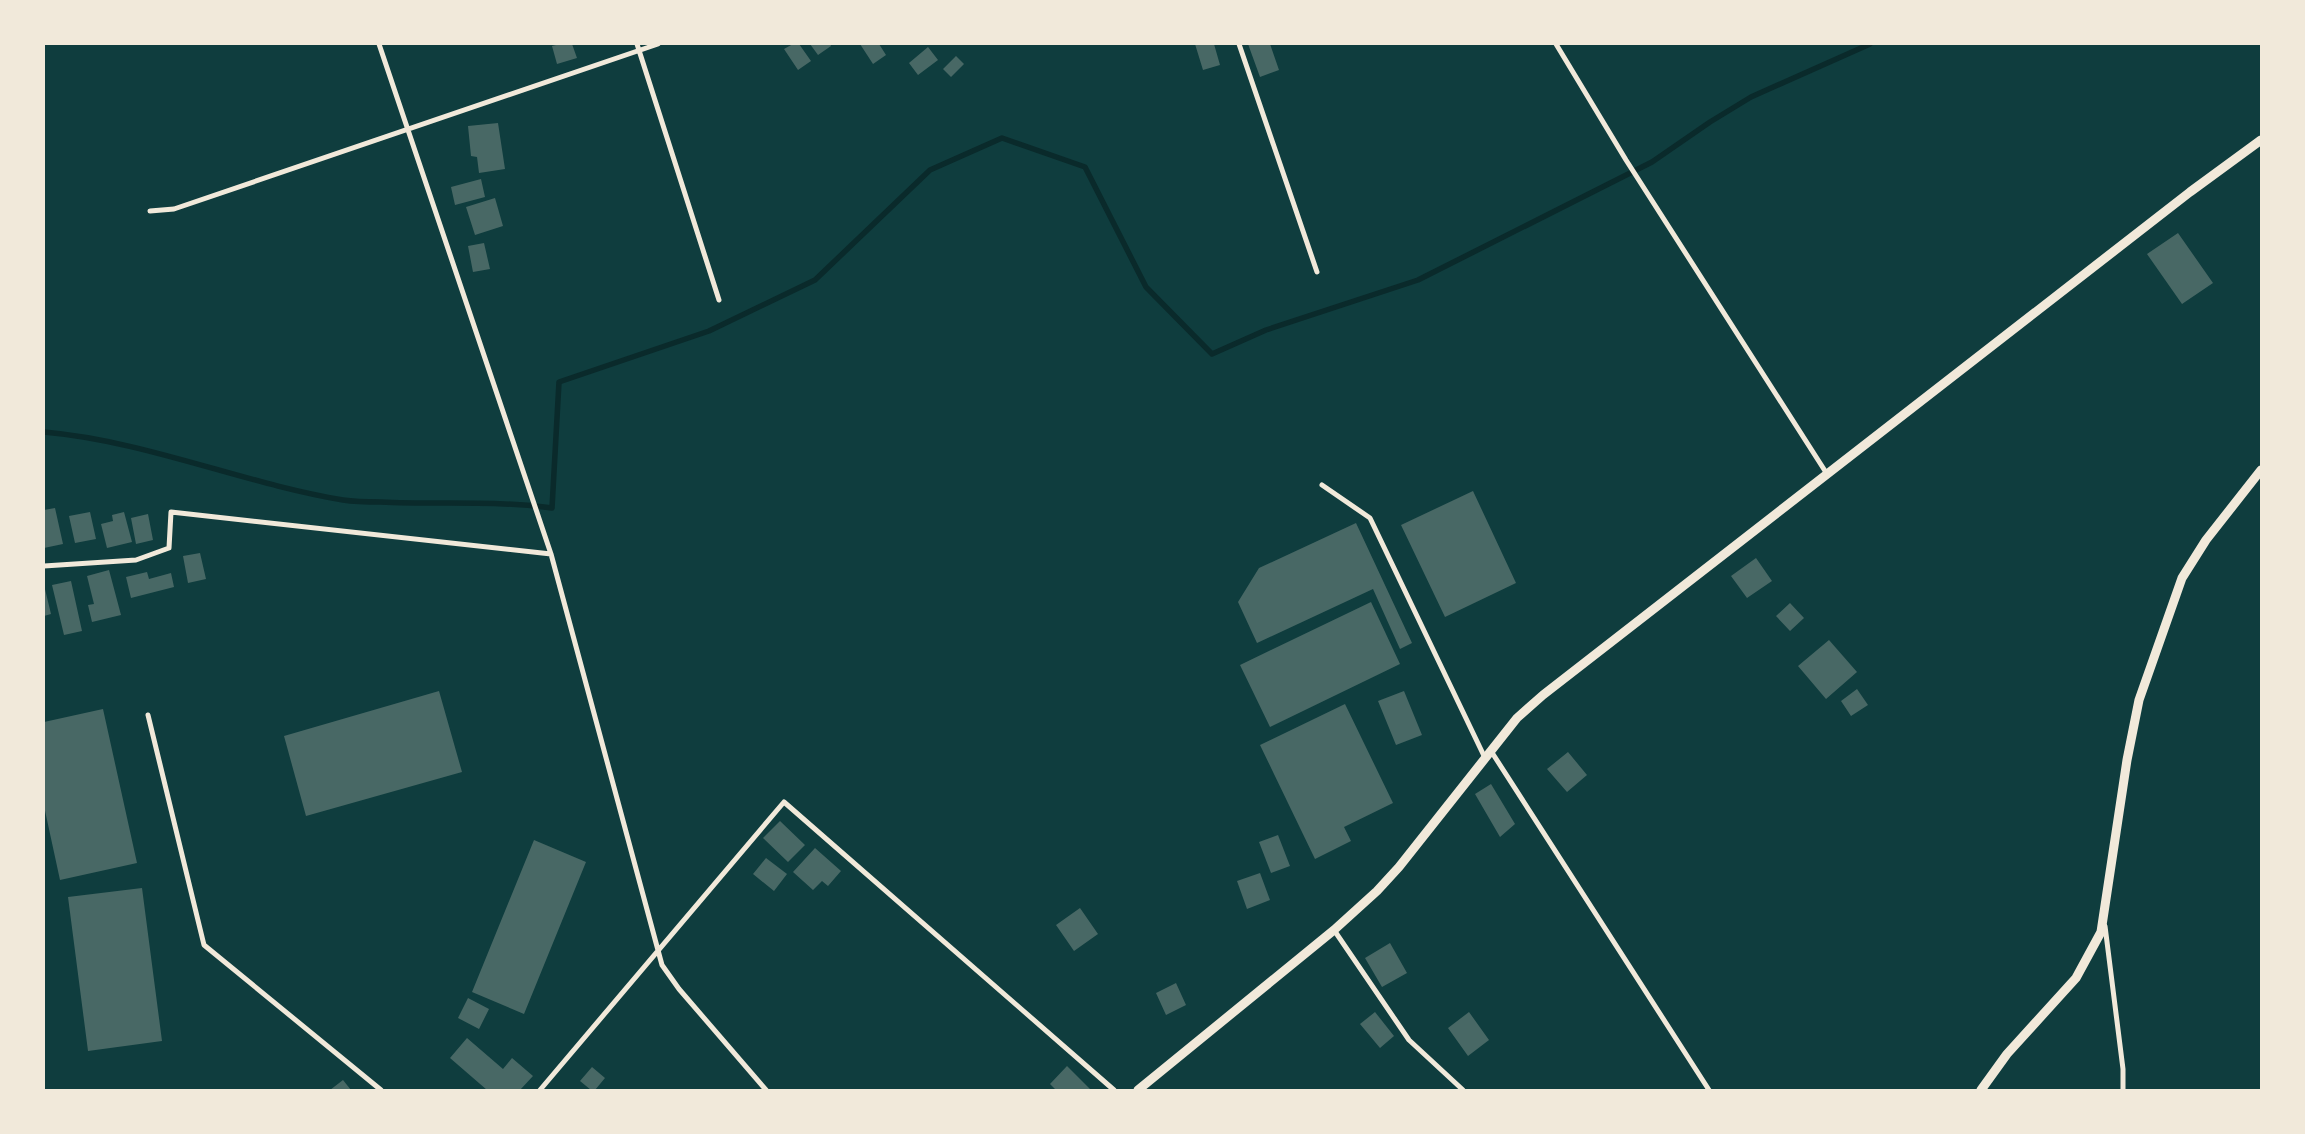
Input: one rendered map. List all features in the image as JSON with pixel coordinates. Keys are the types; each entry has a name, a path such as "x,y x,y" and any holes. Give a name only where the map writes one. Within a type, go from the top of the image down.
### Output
{"street":[{"path":"379,44 551,554 662,965 679,989 766,1090"},
{"path":"637,44 719,300"},
{"path":"150,211 174,209 658,44"},
{"path":"1239,44 1317,272"},
{"path":"1556,44 1626,160 1827,474"},
{"path":"1138,1090 1334,930 1399,867 1517,718 1543,695 2190,192 2261,140"},
{"path":"1981,1090 2007,1054 2076,978 2095,946 2104,918 2127,760 2139,700 2182,578 2192,560 2261,470"},
{"path":"1322,485 1370,518 1488,754 1709,1090"},
{"path":"44,566 136,560 169,548 171,512 551,554"},
{"path":"148,715 204,945 381,1090"},
{"path":"540,1090 784,802 1114,1090"},
{"path":"2104,918 2123,1069 2123,1090"},
{"path":"1334,930 1409,1040 1463,1090"}],"building":[{"path":"572,44 577,58 557,64 552,46"},
{"path":"793,44 799,44 811,61 798,70 784,49"},
{"path":"810,44 830,44 831,46 818,55"},
{"path":"860,44 879,44 886,55 873,64"},
{"path":"1195,44 1214,44 1220,65 1203,70"},
{"path":"1248,44 1270,44 1279,70 1260,77"},
{"path":"928,47 938,60 918,75 909,63"},
{"path":"956,56 964,64 951,77 943,69"},
{"path":"498,123 505,169 479,173 477,157 471,156 468,126"},
{"path":"481,179 485,197 455,205 451,187"},
{"path":"495,198 503,226 475,235 466,207"},
{"path":"2178,233 2213,283 2182,304 2147,254"},
{"path":"484,243 490,269 473,272 468,246"},
{"path":"1473,491 1516,583 1445,617 1401,525"},
{"path":"55,508 63,544 44,548 44,510"},
{"path":"90,512 96,539 75,543 69,516"},
{"path":"124,512 132,542 107,548 101,524 113,521 112,515"},
{"path":"148,514 153,540 136,544 131,518"},
{"path":"1356,523 1412,643 1400,649 1373,589 1257,643 1238,602 1259,568"},
{"path":"200,553 206,579 188,583 183,556"},
{"path":"1756,558 1772,581 1747,598 1731,576"},
{"path":"109,570 121,615 92,622 88,605 94,604 87,576"},
{"path":"147,572 149,579 171,573 174,587 131,598 126,577"},
{"path":"71,581 82,631 64,635 52,585"},
{"path":"44,585 51,614 44,616"},
{"path":"1371,602 1400,664 1270,727 1240,665"},
{"path":"1790,603 1804,618 1790,631 1776,616"},
{"path":"1829,640 1857,672 1826,699 1798,666"},
{"path":"1857,689 1868,705 1851,716 1841,701"},
{"path":"439,691 462,772 306,816 284,736"},
{"path":"1404,691 1422,735 1396,745 1378,701"},
{"path":"1345,704 1393,803 1344,827 1351,841 1315,859 1260,745"},
{"path":"103,709 137,863 60,880 44,806 44,722"},
{"path":"1568,752 1587,775 1567,792 1547,769"},
{"path":"1491,784 1515,824 1500,837 1475,794"},
{"path":"780,821 805,845 788,862 763,838"},
{"path":"1278,835 1290,866 1271,873 1259,842"},
{"path":"534,840 586,862 524,1014 472,992"},
{"path":"815,848 841,871 828,886 822,881 813,890 793,872"},
{"path":"766,858 787,874 774,891 753,874"},
{"path":"1260,873 1270,900 1247,909 1237,881"},
{"path":"142,888 162,1041 88,1051 68,897"},
{"path":"1080,908 1098,934 1074,951 1056,925"},
{"path":"1390,943 1407,973 1382,987 1365,958"},
{"path":"1176,983 1186,1005 1166,1015 1156,993"},
{"path":"468,998 489,1009 479,1029 458,1018"},
{"path":"1375,1012 1394,1036 1380,1048 1360,1024"},
{"path":"1469,1012 1489,1040 1468,1056 1448,1028"},
{"path":"467,1038 503,1069 512,1058 533,1076 520,1090 487,1090 450,1058"},
{"path":"1067,1066 1091,1090 1056,1090 1050,1084"},
{"path":"592,1067 605,1078 595,1090 591,1090 580,1081"},
{"path":"343,1080 351,1090 330,1090"}],"waterway":[{"path":"44,432 120,444 305,493 343,500 402,503 488,503 552,508 559,382 709,331 815,280 930,170 1002,138 1085,167 1146,287 1212,354 1266,330 1418,280 1652,162 1710,122 1751,97 1870,44"}]}
